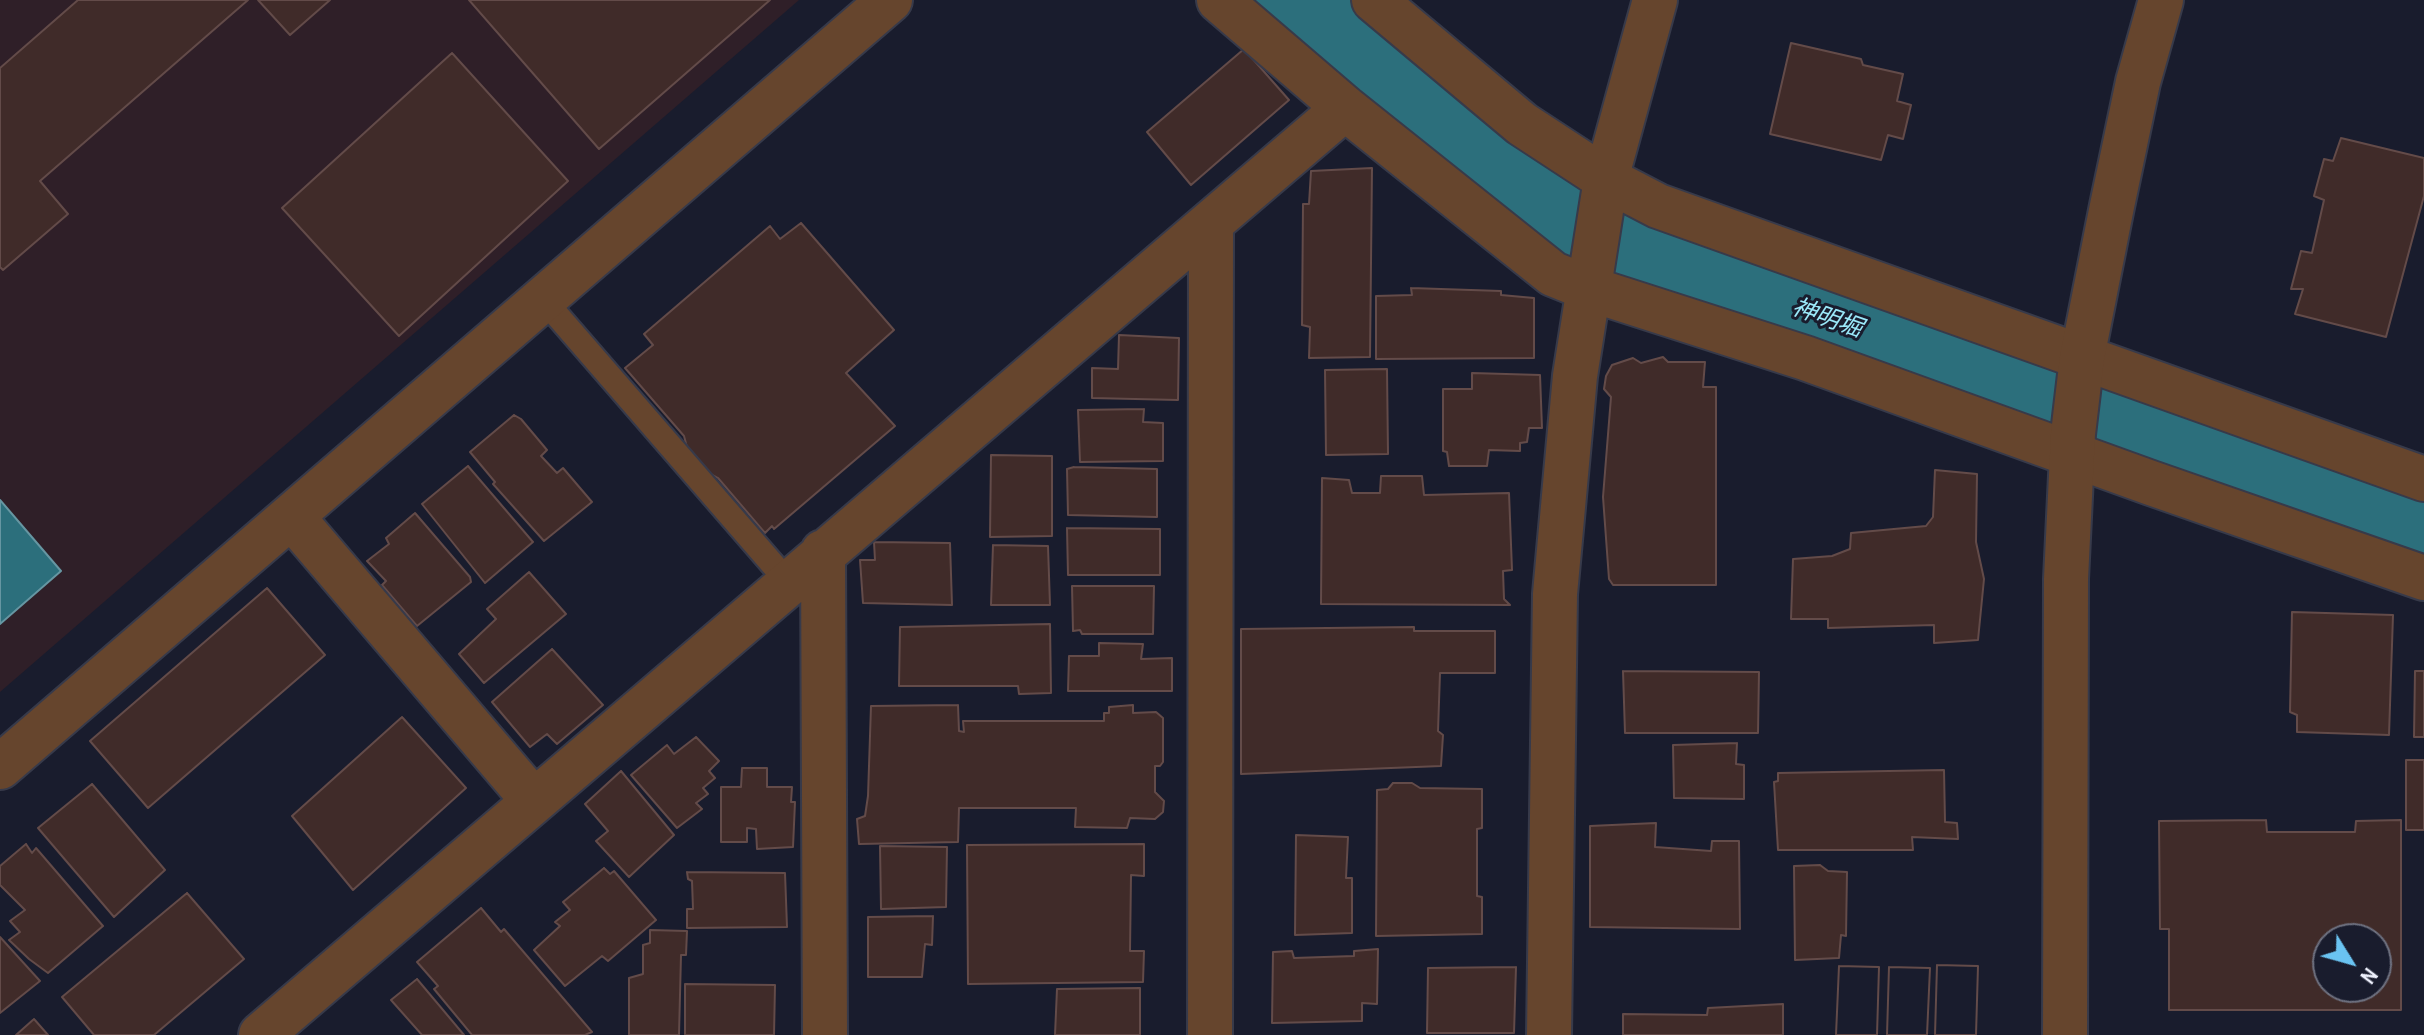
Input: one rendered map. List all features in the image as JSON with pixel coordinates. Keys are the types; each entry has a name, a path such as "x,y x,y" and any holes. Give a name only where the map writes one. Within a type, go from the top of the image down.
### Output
{"street":[{"path":"0,767 890,0"},
{"path":"1219,0 1345,108 1553,274 1590,289 2072,444 2424,578"},
{"path":"1374,0 1522,124 1606,179 1658,206 2080,368 2424,479"},
{"path":"1549,1035 1555,594 1575,376 1606,179 1655,0"},
{"path":"2065,1035 2065,594 2072,444 2080,368 2138,82 2161,0"},
{"path":"261,1035 1345,108"},
{"path":"1210,1035 1211,223"},
{"path":"292,517 533,800"},
{"path":"823,552 825,1035"}],"lane":[{"path":"543,299 788,582"}],"shaded area":[{"path":"0,0 799,0 0,692"},
{"path":"0,500 61,571 0,624"}],"building":[{"path":"78,0 248,0 40,181 68,214 3,270 0,267 0,68"},
{"path":"258,0 330,0 290,35"},
{"path":"469,0 770,0 599,149"},
{"path":"1791,43 1861,59 1863,65 1903,74 1897,101 1911,105 1903,139 1888,135 1881,160 1770,134"},
{"path":"1244,49 1289,100 1191,185 1147,132"},
{"path":"452,53 568,181 399,336 282,208"},
{"path":"2341,138 2424,158 2424,196 2386,337 2295,314 2303,289 2291,289 2301,251 2312,253 2324,200 2314,196 2324,159 2333,161"},
{"path":"1372,168 1370,357 1309,358 1310,327 1302,325 1303,204 1309,204 1311,171"},
{"path":"801,223 894,330 846,373 895,426 774,529 772,526 765,533 718,478 688,451 684,436 625,368 653,345 644,334 770,226 780,239"},
{"path":"1411,288 1501,291 1501,295 1534,298 1534,358 1376,359 1376,296 1412,295"},
{"path":"1119,335 1179,338 1178,400 1092,398 1092,368 1118,369"},
{"path":"1663,357 1668,362 1705,362 1703,387 1716,387 1716,585 1613,585 1609,579 1603,497 1611,397 1604,389 1606,376 1612,365 1633,358 1641,363"},
{"path":"1387,369 1388,454 1326,455 1325,370"},
{"path":"1472,373 1540,375 1542,428 1529,428 1527,442 1520,443 1520,451 1489,450 1487,466 1449,466 1447,452 1443,451 1443,389 1472,389"},
{"path":"1144,409 1143,422 1163,423 1163,461 1080,462 1078,410"},
{"path":"514,415 547,450 541,456 557,473 563,468 592,502 544,541 493,484 495,482 470,452"},
{"path":"991,455 1052,456 1052,536 990,537"},
{"path":"468,466 533,542 485,583 422,504"},
{"path":"1067,469 1157,469 1157,517 1068,515"},
{"path":"1935,470 1977,474 1976,542 1984,579 1978,640 1934,643 1934,625 1828,628 1828,619 1791,619 1793,559 1832,556 1850,549 1851,533 1926,526 1933,517"},
{"path":"1381,476 1422,476 1424,495 1509,493 1512,570 1503,571 1504,599 1510,605 1321,604 1322,478 1349,480 1352,493 1380,493"},
{"path":"415,513 471,582 417,626 382,585 386,581 367,561 389,544 386,538"},
{"path":"1067,528 1160,529 1160,575 1068,575"},
{"path":"874,542 950,543 952,605 863,603 860,560 875,560"},
{"path":"993,545 1048,546 1050,605 991,605"},
{"path":"529,572 566,614 484,683 459,654 496,619 487,609"},
{"path":"1072,586 1154,586 1153,634 1082,634 1080,630 1073,631"},
{"path":"267,588 325,655 148,808 90,741"},
{"path":"2292,612 2393,615 2389,735 2297,732 2297,715 2290,712"},
{"path":"1050,624 1051,693 1019,694 1018,686 899,686 900,627"},
{"path":"1414,627 1414,631 1495,631 1495,673 1440,673 1438,731 1443,735 1441,766 1241,774 1241,629"},
{"path":"1099,643 1143,644 1141,659 1172,658 1172,691 1068,691 1069,656 1099,656"},
{"path":"552,649 603,705 557,744 547,734 530,747 492,702"},
{"path":"1623,671 1759,672 1758,733 1625,733"},
{"path":"2415,671 2424,671 2424,737 2414,737"},
{"path":"958,705 959,731 964,732 963,721 1104,721 1104,713 1109,713 1109,707 1133,705 1133,713 1156,712 1163,718 1163,762 1155,766 1155,792 1164,801 1163,812 1155,819 1130,818 1127,828 1075,827 1076,808 959,808 958,842 859,844 857,819 865,816 868,796 871,706"},
{"path":"402,717 466,788 353,890 292,816"},
{"path":"696,737 719,761 709,771 715,778 703,788 708,794 696,803 702,809 677,828 631,775 667,745 674,754"},
{"path":"1737,743 1736,764 1744,765 1744,799 1674,798 1673,745"},
{"path":"2406,760 2424,760 2424,830 2406,830"},
{"path":"742,768 767,768 767,787 792,787 791,802 795,802 793,847 757,849 756,829 747,828 747,842 721,842 721,787 741,787"},
{"path":"1944,770 1945,822 1957,823 1958,839 1912,837 1913,850 1778,850 1774,782 1778,781 1778,773"},
{"path":"621,771 674,835 629,877 596,841 608,831 585,804"},
{"path":"1393,783 1412,783 1420,788 1482,789 1482,828 1477,829 1477,896 1482,897 1482,934 1376,936 1377,790 1388,789"},
{"path":"92,784 165,870 114,917 38,828"},
{"path":"2266,820 2267,832 2355,832 2356,821 2401,820 2401,1010 2169,1010 2169,929 2160,929 2159,821"},
{"path":"1656,823 1655,847 1711,851 1712,841 1739,841 1740,929 1590,927 1590,826"},
{"path":"1296,835 1348,837 1346,878 1352,878 1352,933 1295,935"},
{"path":"26,844 32,853 36,848 103,926 48,973 9,940 20,932 10,921 25,910 0,885 0,866"},
{"path":"1144,844 1144,876 1131,875 1130,951 1144,951 1143,982 968,984 967,845"},
{"path":"880,846 947,847 946,907 881,909"},
{"path":"1820,865 1828,871 1847,872 1846,936 1841,935 1839,958 1795,960 1794,866"},
{"path":"604,868 610,874 614,871 656,920 608,961 602,956 565,986 534,950 560,926 555,922 570,910 563,902"},
{"path":"687,872 785,873 787,927 687,928 687,909 693,909 692,881 688,879"},
{"path":"187,893 244,959 154,1035 94,1035 62,997"},
{"path":"481,908 501,932 504,929 592,1032 585,1035 472,1035 434,989 438,986 417,962"},
{"path":"933,916 932,945 925,944 922,977 868,977 868,917"},
{"path":"650,930 687,931 686,955 681,955 679,1035 629,1035 629,978 643,974 643,945 650,943"},
{"path":"0,937 40,981 0,1013"},
{"path":"1378,949 1377,1004 1362,1003 1362,1021 1272,1023 1273,952 1292,951 1294,958 1354,956 1354,951"},
{"path":"1937,965 1978,966 1976,1035 1935,1035"},
{"path":"1937,965 1978,966 1976,1035 1935,1035"},
{"path":"1839,966 1879,967 1877,1035 1836,1035"},
{"path":"1839,966 1879,967 1877,1035 1836,1035"},
{"path":"1516,967 1514,1033 1427,1033 1428,968"},
{"path":"1889,967 1930,968 1927,1035 1887,1035"},
{"path":"1889,967 1930,968 1927,1035 1887,1035"},
{"path":"417,979 464,1035 422,1035 391,1000"},
{"path":"685,984 775,985 774,1035 685,1035"},
{"path":"1140,988 1140,1035 1055,1035 1057,989"},
{"path":"1783,1004 1783,1035 1623,1035 1623,1014 1707,1015 1708,1008"},
{"path":"34,1019 48,1035 16,1035"}],"waterway":[{"name":"神明堀","path":"1293,0 1564,223 1777,302 2424,521"}]}
